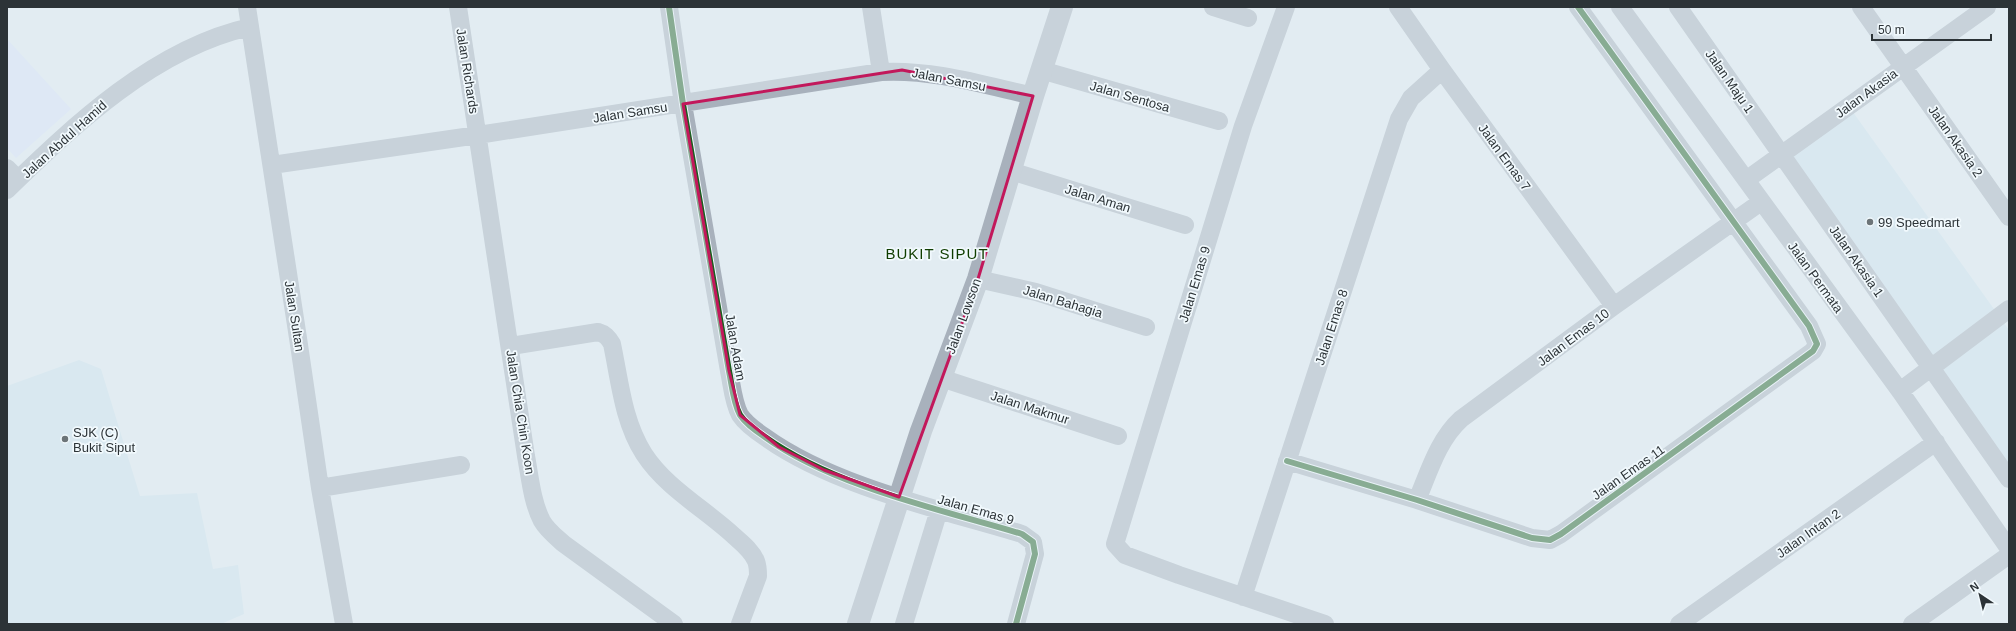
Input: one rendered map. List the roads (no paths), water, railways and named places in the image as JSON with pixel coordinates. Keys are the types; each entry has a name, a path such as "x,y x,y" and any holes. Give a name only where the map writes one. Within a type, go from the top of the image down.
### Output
{"street":[{"name":"Jalan Sultan","path":"247,7 320,488 344,624"},
{"name":"Jalan Richards","path":"458,7 478,135"},
{"name":"Jalan Adam","path":"669,7 683,104 729,371 736,405 740,415 757,431 779,447 824,470 899,497"},
{"path":"872,7 881,72"},
{"name":"Jalan Lowson","path":"858,624 921,431 978,279 1041,70 1062,7"},
{"path":"1213,7 1248,18"},
{"name":"Jalan Emas 9","path":"1242,597 1125,555 1115,544 1243,126 1286,7"},
{"name":"Jalan Emas 7","path":"1398,7 1442,70 1614,306"},
{"path":"1578,7 1731,222"},
{"name":"Jalan Permata","path":"1620,7 1900,391 2009,549"},
{"name":"Jalan Maju 1","path":"1678,7 1783,155"},
{"name":"Jalan Akasia 2","path":"1861,7 2009,217"},
{"name":"Jalan Akasia","path":"1746,180 1783,155 1903,66 1987,7"},
{"name":"Jalan Abdul Hamid","path":"11,179 77,123 138,78 208,40 233,31 250,27"},
{"name":"Jalan Samsu","path":"272,165 902,70 929,74 1033,96"},
{"name":"Jalan Sentosa","path":"1041,70 1219,122"},
{"name":"Jalan Emas 8","path":"1242,597 1399,119 1412,98 1442,70"},
{"name":"Jalan Chia Chin Koon","path":"478,135 511,346 526,456 535,500 542,522 564,544 674,624"},
{"name":"Jalan Akasia 1","path":"1783,155 2009,479"},
{"name":"Jalan Aman","path":"1011,171 1185,225"},
{"name":"Jalan Emas 10","path":"1417,500 1436,454 1450,429 1614,306 1761,202"},
{"name":"Jalan Emas 11","path":"1287,461 1417,500 1532,538 1550,540 1813,351 1817,344 1809,326 1731,222"},
{"name":"Jalan Bahagia","path":"978,279 1051,296 1146,327"},
{"path":"1900,391 2009,309"},
{"path":"511,346 598,332 605,334 609,338 612,344 623,404 629,425 644,455 666,480 728,530 745,546 756,560 758,576 740,624"},
{"name":"Jalan Makmur","path":"941,378 1118,436"},
{"name":"Jalan Intan 2","path":"1679,624 1936,442"},
{"path":"320,488 461,465"},
{"name":"Jalan Emas 9","path":"899,497 1022,534 1033,542 1035,554 1016,624"},
{"name":"Jalan Emas 9","path":"904,624 939,510"},
{"path":"1912,624 2009,555"},
{"path":"1242,597 1283,609 1325,624"}],"place":[{"name":"99 Speedmart","path":"1870,222"},
{"name":"SJK (C) Bukit Siput","path":"65,439"}],"district":[{"name":"BUKIT SIPUT","path":"937,254"}]}
